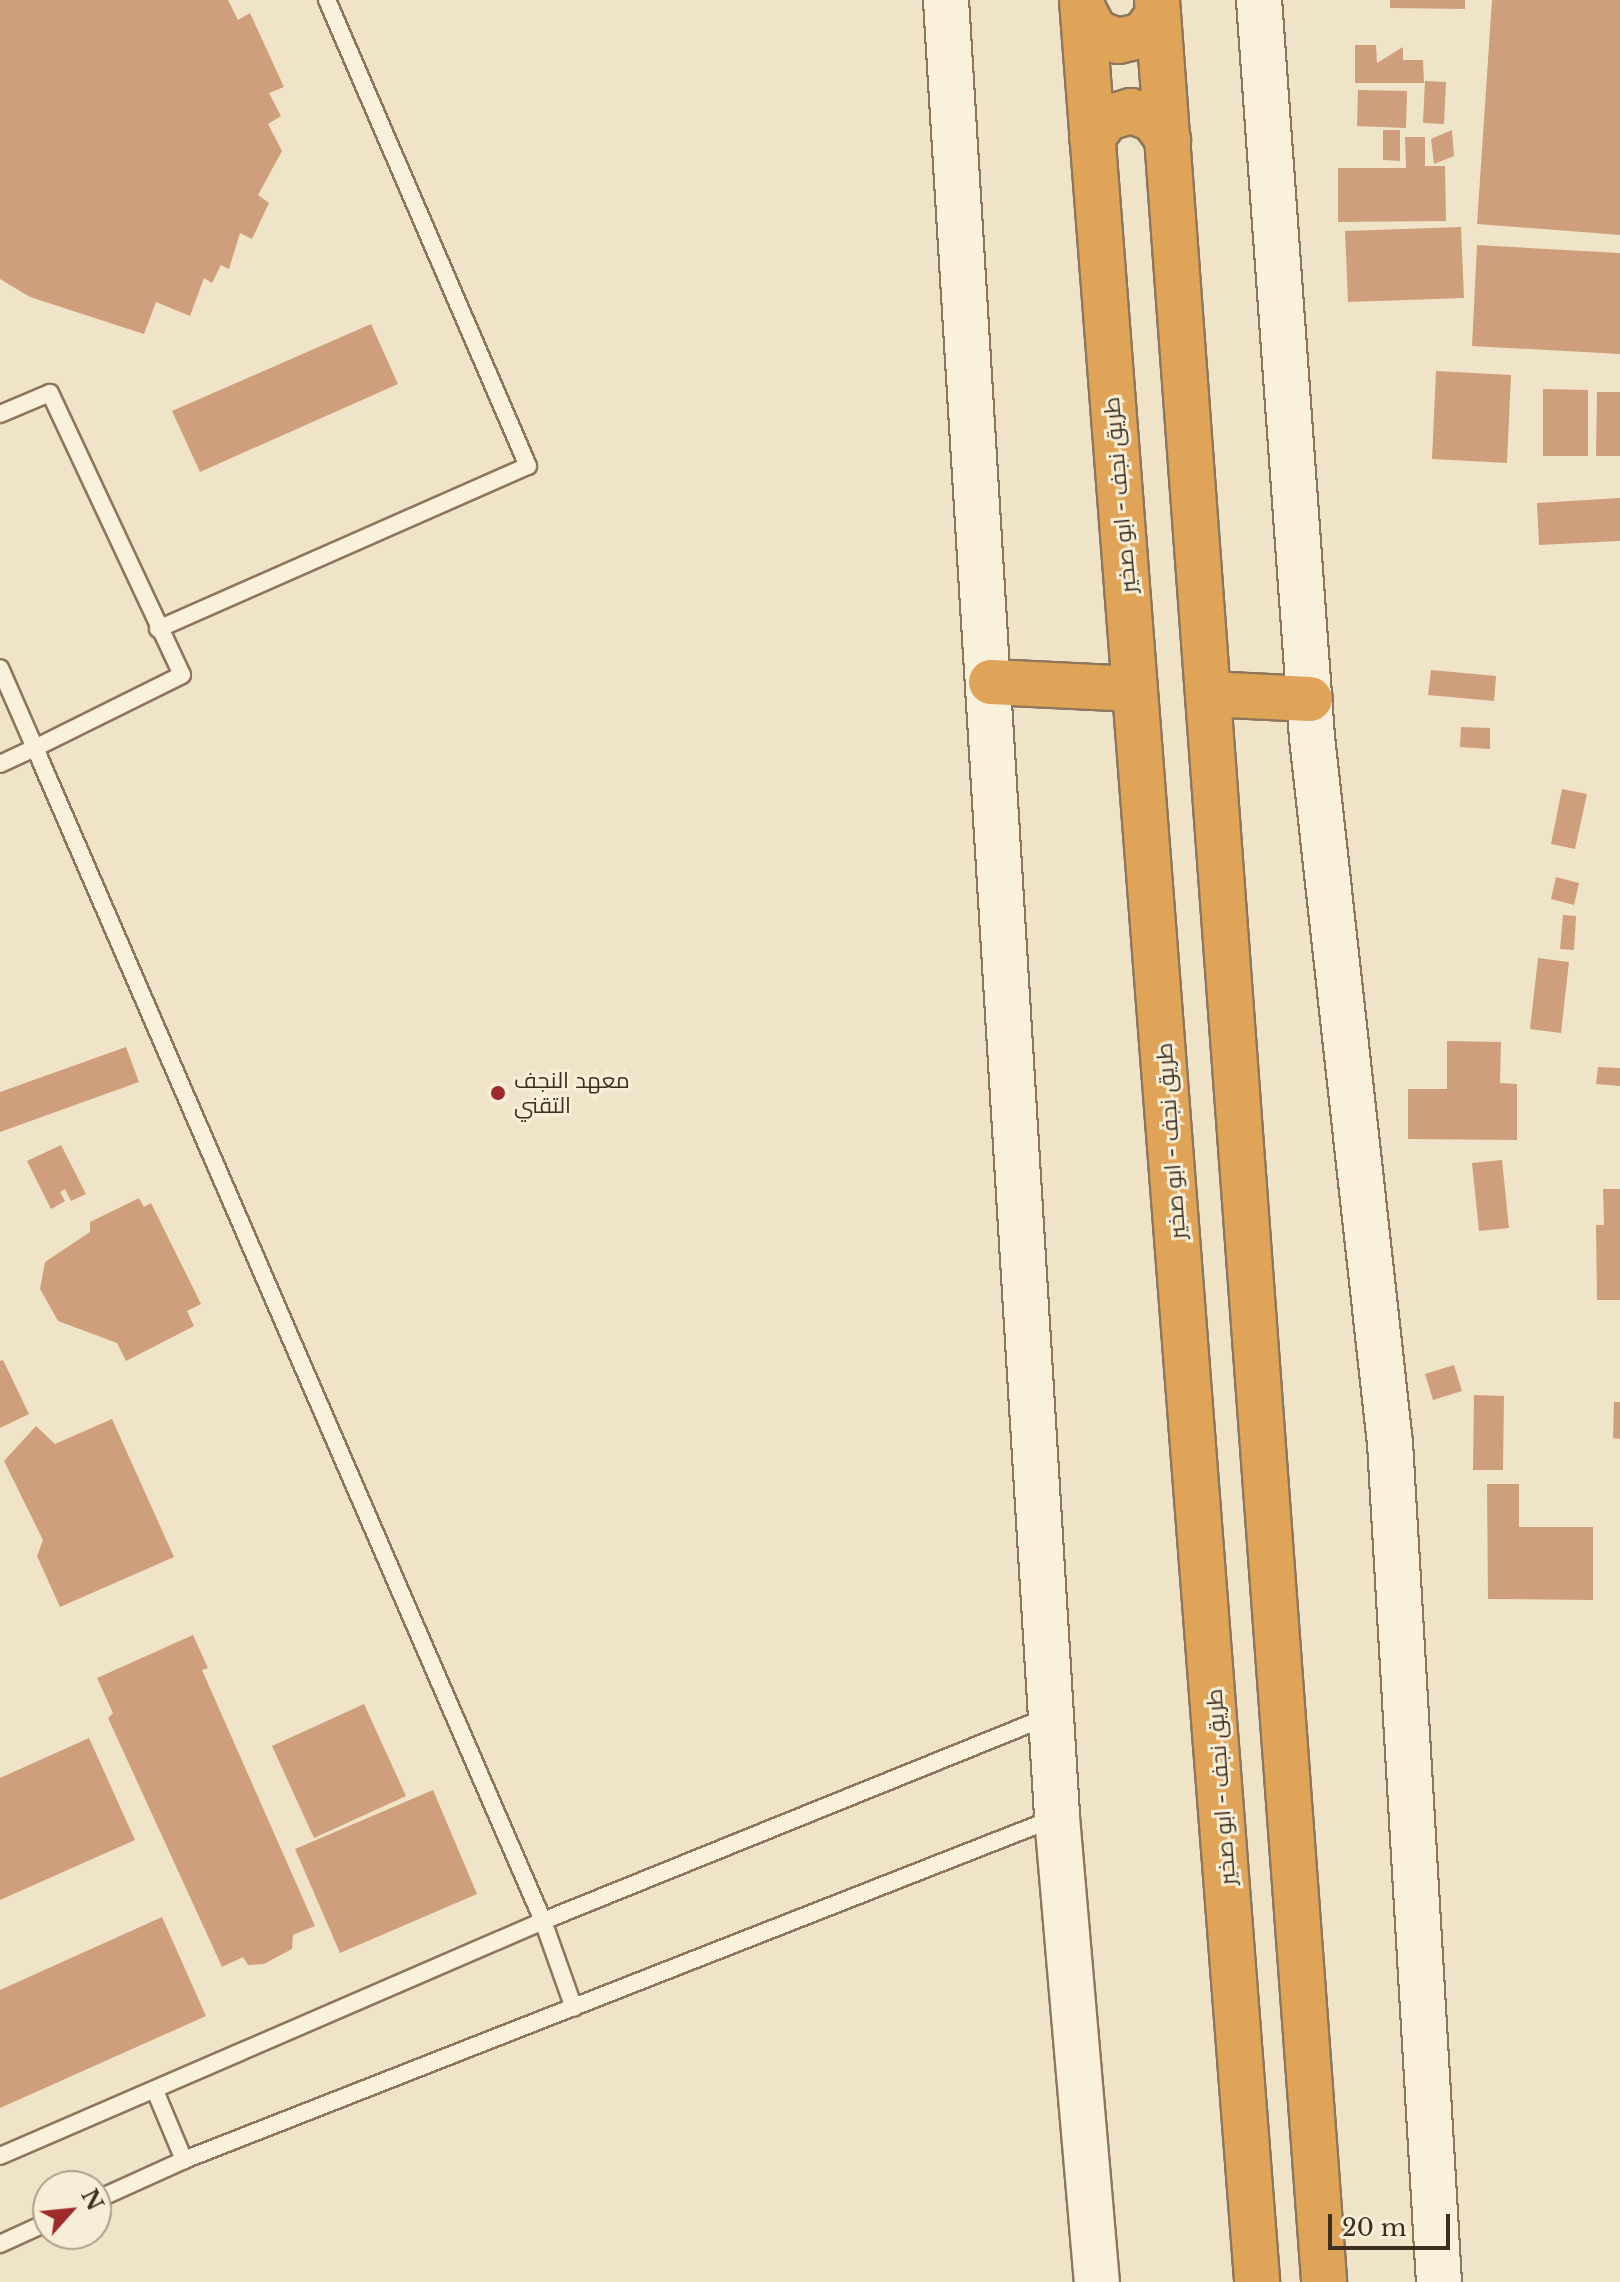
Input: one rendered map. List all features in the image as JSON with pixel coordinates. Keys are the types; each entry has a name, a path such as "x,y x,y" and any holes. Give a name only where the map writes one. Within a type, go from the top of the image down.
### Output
{"highway":[{"path":"1083,5 1095,32 1118,41 1143,35 1158,8"},
{"name":"طريق نجف - ابو صخير","path":"1083,5 1257,2282"},
{"path":"1158,8 1324,2282"},
{"path":"1092,138 1107,118 1131,111 1153,119 1168,140"},
{"path":"991,682 1135,689"},
{"path":"1208,694 1310,699"}],"main road":[{"path":"946,0 991,682 1057,1817 1097,2282"},
{"path":"1259,0 1310,699 1390,1443 1439,2282"}],"lane":[{"path":"158,629 528,466 327,0"},
{"path":"0,414 50,393 182,675 0,764"},
{"path":"0,668 543,1921 574,2008"},
{"path":"0,2156 156,2093 543,1921 1052,1714"},
{"path":"112,2193 184,2160 1057,1817"},
{"path":"156,2093 184,2160"},
{"path":"0,2244 32,2229"}],"building":[{"path":"0,0 228,0 238,20 250,13 284,87 269,93 281,116 268,124 282,151 258,195 269,203 252,239 240,233 229,269 221,265 212,283 204,278 190,316 156,302 144,334 30,297 0,279"},
{"path":"1390,0 1465,0 1465,9 1390,8"},
{"path":"1492,0 1620,0 1620,235 1477,224"},
{"path":"1355,45 1376,45 1377,63 1403,47 1403,60 1423,60 1424,83 1355,83"},
{"path":"1425,81 1446,82 1444,124 1423,123"},
{"path":"1358,90 1407,91 1406,128 1357,126"},
{"path":"1383,130 1400,130 1400,161 1383,160"},
{"path":"1452,130 1454,156 1434,164 1431,139"},
{"path":"1405,137 1425,137 1425,166 1445,166 1446,221 1338,222 1338,168 1406,168"},
{"path":"1461,227 1464,298 1348,302 1345,231"},
{"path":"1477,245 1620,253 1620,354 1472,346"},
{"path":"371,324 398,384 200,472 172,411"},
{"path":"1436,371 1511,375 1507,463 1432,459"},
{"path":"1543,389 1588,390 1588,456 1543,456"},
{"path":"1597,392 1620,392 1620,456 1596,456"},
{"path":"1620,498 1620,541 1539,545 1537,503"},
{"path":"1431,670 1496,676 1494,701 1428,695"},
{"path":"1461,727 1490,728 1490,749 1460,747"},
{"path":"1562,789 1587,794 1575,849 1551,844"},
{"path":"1556,877 1579,883 1574,905 1551,899"},
{"path":"1563,915 1576,916 1574,950 1560,949"},
{"path":"1538,958 1569,962 1561,1033 1530,1029"},
{"path":"1447,1041 1501,1042 1500,1083 1517,1084 1517,1140 1408,1139 1408,1089 1447,1089"},
{"path":"126,1047 139,1082 0,1132 0,1092"},
{"path":"1598,1067 1620,1068 1620,1086 1596,1084"},
{"path":"61,1145 86,1194 71,1201 65,1189 60,1192 65,1201 51,1209 27,1161"},
{"path":"1502,1160 1509,1228 1479,1231 1472,1163"},
{"path":"1603,1189 1620,1189 1620,1300 1597,1300 1596,1225 1604,1225"},
{"path":"139,1198 144,1207 151,1203 201,1304 187,1311 194,1326 126,1361 117,1343 58,1321 40,1289 45,1262 90,1232 90,1222"},
{"path":"3,1360 29,1414 0,1428 0,1361"},
{"path":"1454,1365 1462,1391 1433,1400 1425,1374"},
{"path":"1474,1395 1504,1396 1503,1470 1473,1470"},
{"path":"1614,1402 1620,1402 1620,1439 1613,1438"},
{"path":"112,1419 174,1557 60,1607 37,1556 43,1540 4,1461 36,1426 55,1444"},
{"path":"1487,1484 1519,1484 1519,1527 1593,1527 1593,1600 1488,1599"},
{"path":"193,1635 208,1668 202,1670 315,1926 293,1935 292,1949 264,1964 248,1965 243,1957 222,1967 108,1718 113,1713 97,1678"},
{"path":"364,1704 406,1796 314,1838 272,1746"},
{"path":"89,1738 135,1840 0,1900 0,1778"},
{"path":"433,1790 477,1894 340,1953 295,1849"},
{"path":"162,1917 206,2016 0,2108 0,1990"}],"place":[{"name":"معهد النجف التقني","path":"498,1093"}]}
